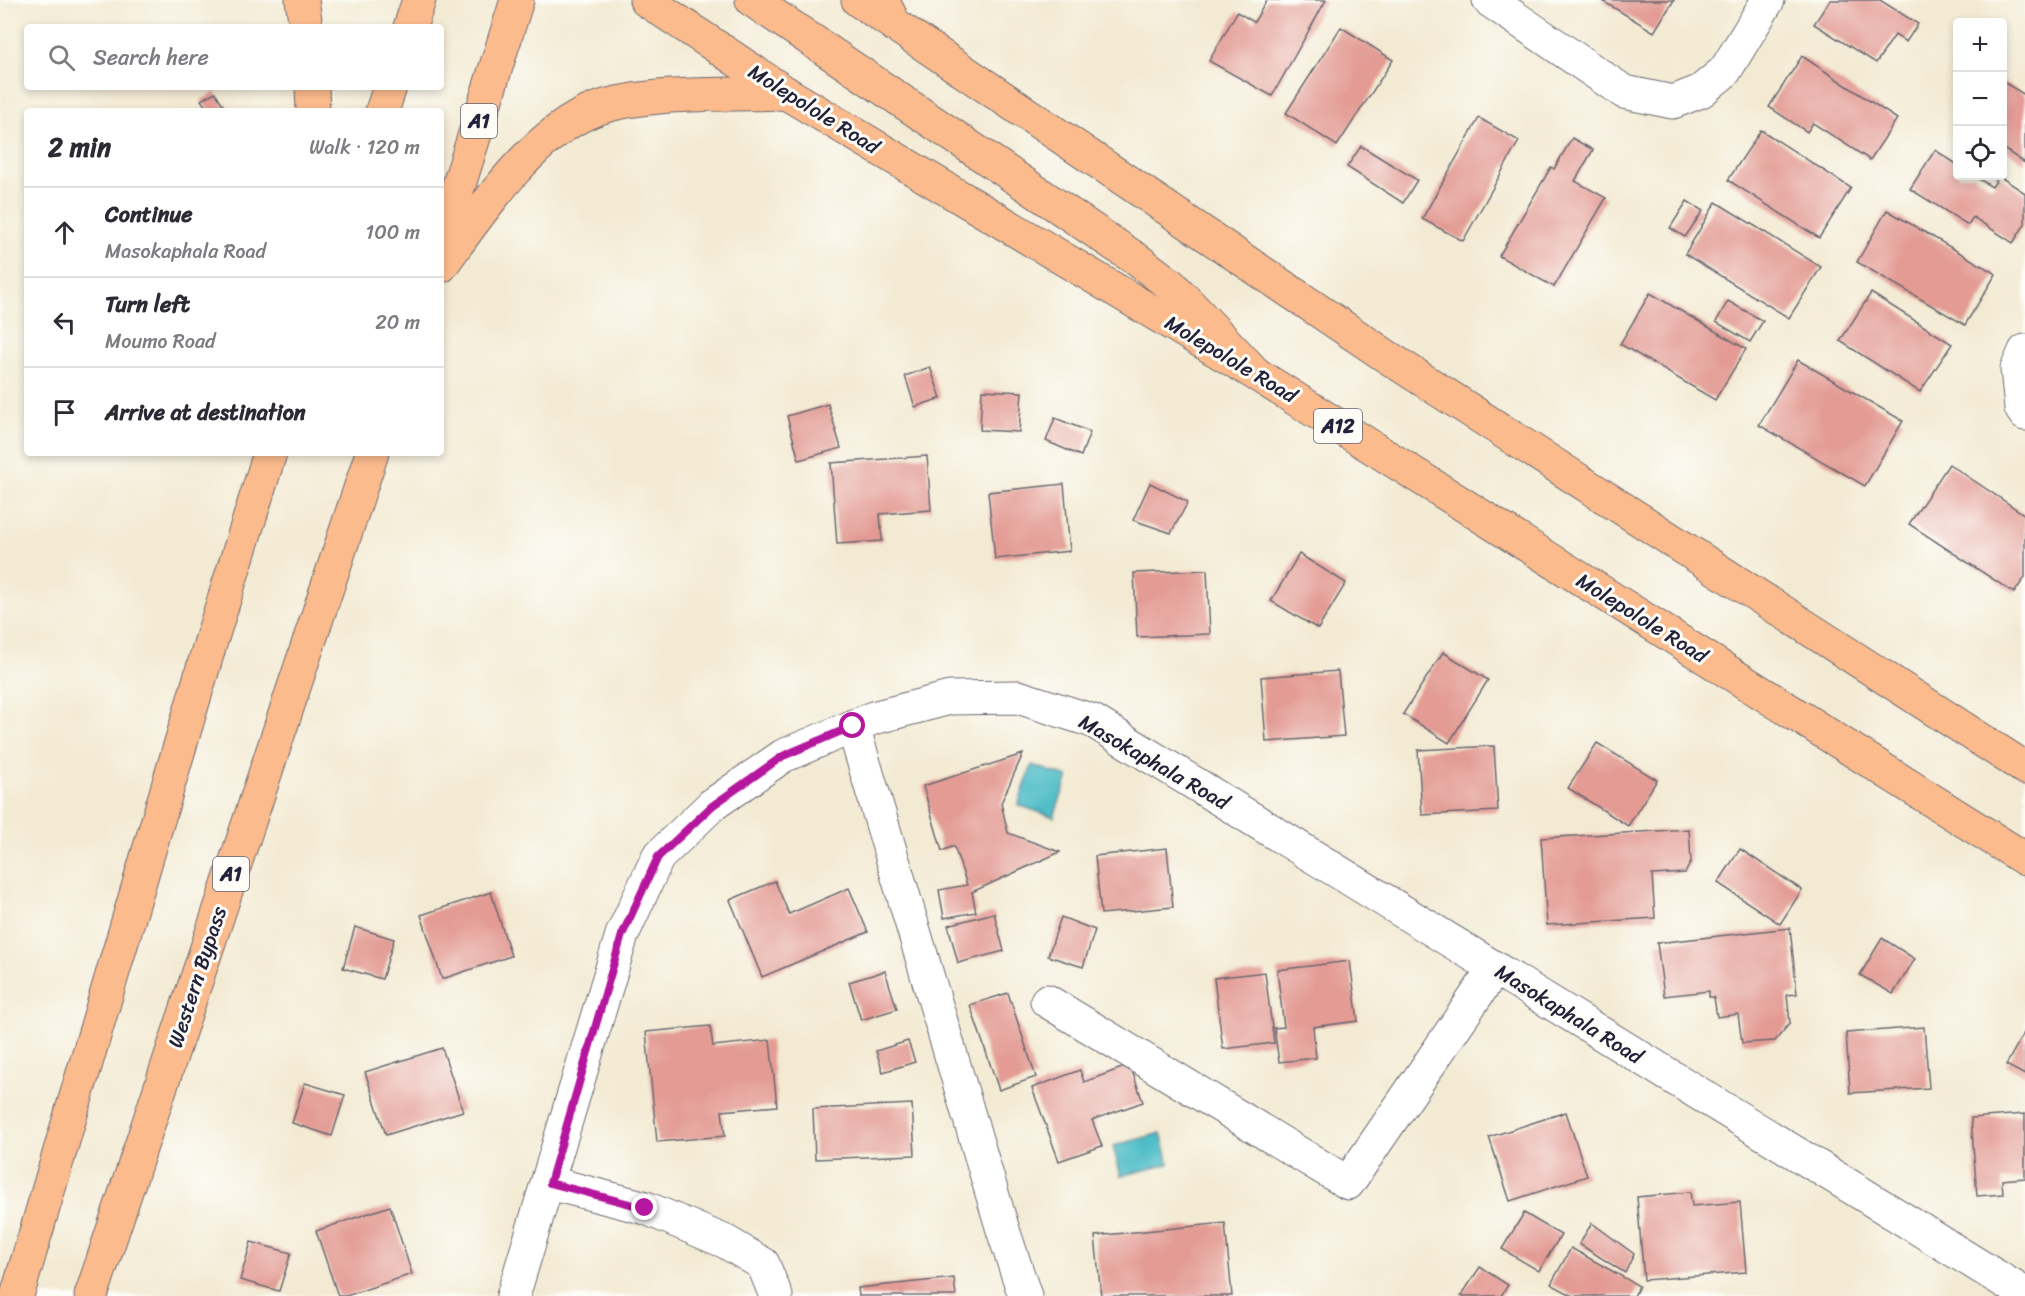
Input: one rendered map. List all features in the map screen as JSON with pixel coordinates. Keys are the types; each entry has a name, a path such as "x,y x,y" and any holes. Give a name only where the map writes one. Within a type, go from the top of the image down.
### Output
{"main road":[{"path":"302,0 306,24"},
{"path":"411,24 419,0"},
{"name":"A1","path":"444,232 517,0"},
{"name":"Molepolole Road","path":"646,0 786,93 1256,374 2025,859"},
{"path":"752,0 1139,261 1172,286 1256,374"},
{"path":"858,0 888,13 1386,356 2025,768"},
{"path":"312,90 313,108"},
{"path":"383,108 389,90"},
{"path":"444,262 487,203 528,157 566,125 596,109 651,98 786,93"},
{"path":"16,1296 207,652 269,456"},
{"name":"Western Bypass","path":"91,1296 371,456"}],"street":[{"path":"1489,0 1624,92 1673,102 1701,91 1725,71 1768,0"},
{"path":"2025,351 2017,369 2021,408 2025,414"},
{"name":"Masokaphala Road","path":"513,1296 550,1183 622,935 658,857 712,806 783,756 873,718 950,698 996,697 1018,697 1093,721 2025,1294"},
{"path":"853,726 1003,1230 1025,1296"},
{"path":"1047,1001 1348,1183 1495,968"},
{"path":"550,1183 645,1208 726,1242 763,1264 776,1296"}],"water":[{"path":"1032,765 1068,777 1054,817 1018,805"},
{"path":"1161,1133 1169,1164 1121,1176 1113,1146"}],"building":[{"path":"1267,0 1326,0 1272,96 1209,61 1237,12 1254,22"},
{"path":"1601,0 1674,0 1654,32"},
{"path":"1830,0 1880,0 1918,24 1906,42 1895,35 1876,63 1814,24"},
{"path":"1341,27 1393,60 1337,146 1286,113"},
{"path":"1802,56 1897,119 1870,160 1813,123 1807,132 1769,107"},
{"path":"2007,84 2025,95 2025,163 2007,151"},
{"path":"215,92 225,108 207,108 201,100"},
{"path":"1479,118 1519,141 1463,241 1422,219"},
{"path":"1761,130 1851,188 1819,238 1728,180"},
{"path":"1572,138 1593,150 1575,181 1606,198 1554,287 1499,256 1551,167 1554,169"},
{"path":"1361,146 1417,180 1403,203 1347,167"},
{"path":"1935,150 1953,162 1953,180 1981,180 1992,187 1996,180 2005,180 2025,193 2025,224 2013,243 1973,217 1968,225 1910,189"},
{"path":"1687,201 1703,211 1685,237 1670,228"},
{"path":"1716,202 1821,267 1789,318 1685,254"},
{"path":"1887,210 1996,274 1965,325 1857,262"},
{"path":"1650,293 1746,349 1715,400 1620,344"},
{"path":"1871,293 1952,344 1920,392 1840,341"},
{"path":"1728,301 1763,321 1750,342 1716,322"},
{"path":"1798,360 1903,421 1865,486 1759,425"},
{"path":"930,367 941,398 915,407 905,376"},
{"path":"982,390 1022,392 1019,432 980,430"},
{"path":"828,404 841,448 799,460 787,416"},
{"path":"1055,418 1090,432 1081,456 1046,441"},
{"path":"927,456 931,510 880,514 882,541 837,544 831,463"},
{"path":"1949,464 2025,515 2025,577 2014,593 1909,524"},
{"path":"1150,483 1188,502 1171,533 1133,520"},
{"path":"1064,484 1070,551 995,559 988,492"},
{"path":"1299,554 1346,583 1318,629 1271,601"},
{"path":"1207,570 1210,634 1137,637 1134,573"},
{"path":"1443,652 1488,680 1449,743 1403,714"},
{"path":"1338,671 1344,736 1266,742 1261,677"},
{"path":"1597,743 1657,780 1628,826 1568,788"},
{"path":"1494,746 1498,811 1422,815 1418,750"},
{"path":"1023,754 1001,803 1008,833 1060,852 972,892 976,912 944,918 939,890 967,885 954,846 942,851 923,786"},
{"path":"1689,829 1691,862 1685,873 1652,875 1655,918 1547,925 1541,838"},
{"path":"1167,848 1173,907 1101,914 1095,856"},
{"path":"1740,849 1802,890 1780,924 1718,883"},
{"path":"775,881 789,914 849,888 868,932 762,977 730,900"},
{"path":"491,892 511,956 442,979 421,915"},
{"path":"994,913 1004,951 958,963 948,925"},
{"path":"1061,917 1095,930 1083,967 1048,956"},
{"path":"355,927 394,939 382,979 343,968"},
{"path":"1790,928 1797,994 1787,995 1790,1023 1775,1041 1742,1043 1738,1014 1717,1017 1714,997 1709,997 1709,991 1664,996 1657,943"},
{"path":"1882,938 1915,959 1893,994 1860,975"},
{"path":"1350,961 1358,1021 1313,1027 1316,1058 1279,1062 1274,1028 1284,1027 1277,970"},
{"path":"885,971 897,1009 861,1020 849,982"},
{"path":"1265,972 1274,1043 1223,1049 1214,978"},
{"path":"1008,993 1036,1077 999,1090 970,1005"},
{"path":"710,1026 713,1046 770,1040 777,1106 722,1111 725,1136 657,1142 646,1032"},
{"path":"1924,1027 1929,1088 1850,1093 1846,1033"},
{"path":"2025,1031 2025,1075 2006,1065"},
{"path":"908,1041 915,1062 883,1072 876,1051"},
{"path":"442,1048 463,1111 386,1135 365,1072"},
{"path":"1130,1065 1143,1102 1092,1120 1102,1146 1059,1161 1032,1088 1080,1070 1084,1082"},
{"path":"305,1083 345,1095 332,1136 292,1123"},
{"path":"912,1104 915,1155 815,1159 813,1109"},
{"path":"1566,1112 1587,1176 1510,1201 1489,1137"},
{"path":"2025,1114 2025,1178 2002,1180 2003,1194 1977,1196 1971,1118"},
{"path":"1690,1192 1692,1206 1740,1202 1746,1272 1644,1280 1637,1197"},
{"path":"390,1206 412,1274 346,1296 338,1296 316,1231"},
{"path":"1524,1213 1561,1235 1539,1271 1502,1249"},
{"path":"1225,1223 1232,1296 1101,1296 1095,1236"},
{"path":"1592,1223 1634,1254 1625,1273 1579,1244"},
{"path":"251,1242 291,1253 279,1291 240,1280"},
{"path":"1571,1248 1639,1286 1634,1296 1573,1296 1551,1284"},
{"path":"1480,1267 1508,1285 1501,1296 1461,1296"},
{"path":"954,1278 956,1296 859,1296 858,1288"}],"route":[{"path":"645,1208 550,1183 622,935 658,857 712,806 783,756 853,726"}]}
